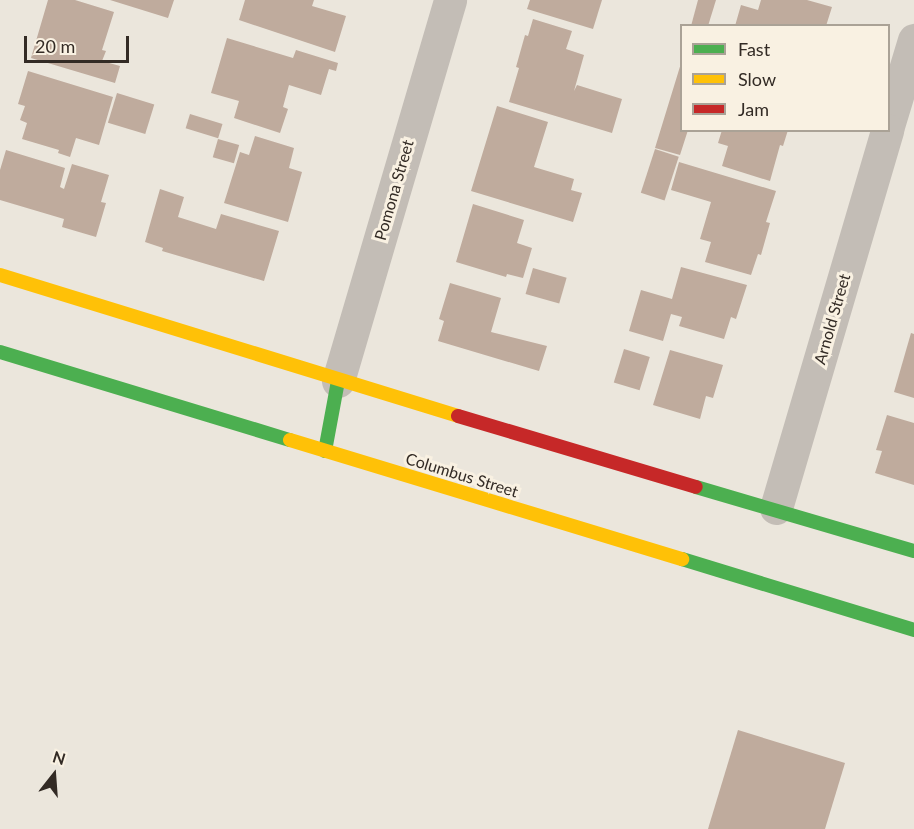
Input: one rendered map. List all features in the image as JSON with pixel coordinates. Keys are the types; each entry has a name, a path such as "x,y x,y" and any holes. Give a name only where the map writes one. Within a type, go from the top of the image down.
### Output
{"main road":[{"path":"0,275 338,381 914,550"},
{"name":"Columbus Street","path":"0,352 914,630"},
{"path":"325,451 338,381"}],"street":[{"name":"Pomona Street","path":"338,381 450,0"},
{"path":"890,119 914,40"},
{"name":"Arnold Street","path":"776,508 886,132"}],"building":[{"path":"48,0 75,0 114,12 102,50 106,51 102,61 120,66 115,83 31,58"},
{"path":"110,0 174,0 168,18"},
{"path":"245,0 314,0 312,6 346,16 335,52 239,20"},
{"path":"530,0 602,0 593,29 527,9"},
{"path":"698,0 716,0 709,24 692,24"},
{"path":"761,0 807,0 832,7 827,24 736,24 741,5 758,10"},
{"path":"533,19 572,31 566,49 584,55 574,91 577,85 622,99 612,133 509,102 519,68 516,67 525,35 528,36"},
{"path":"227,38 293,58 296,50 338,63 336,71 329,69 321,95 289,85 283,107 288,109 280,133 234,118 239,101 211,93"},
{"path":"680,67 680,132 687,132 680,155 655,148"},
{"path":"28,71 113,97 99,145 76,138 70,157 58,153 59,150 22,139 27,123 20,120 25,106 18,104"},
{"path":"117,93 154,104 145,134 108,123"},
{"path":"497,106 548,122 534,167 574,179 571,190 582,193 573,222 471,191"},
{"path":"190,114 223,124 218,138 186,128"},
{"path":"721,132 787,132 783,146 780,145 770,181 722,166 728,146 718,143"},
{"path":"255,136 294,148 289,168 302,172 288,222 224,203 240,152 249,155"},
{"path":"218,139 239,145 234,163 213,157"},
{"path":"655,149 679,157 665,200 641,193"},
{"path":"6,150 65,168 60,187 64,189 72,164 109,175 101,202 106,203 96,237 62,227 64,219 0,200 0,170"},
{"path":"679,162 776,191 766,222 770,223 761,255 758,254 751,275 705,262 711,242 700,239 711,202 671,190"},
{"path":"160,189 184,197 178,217 216,229 221,214 279,231 264,281 162,251 163,248 145,242"},
{"path":"473,204 524,220 517,243 532,248 523,278 507,274 506,277 456,262"},
{"path":"681,267 747,285 736,319 731,317 724,339 679,326 682,317 671,314 663,341 629,331 641,290 672,299"},
{"path":"533,268 567,278 559,304 526,294"},
{"path":"450,283 501,298 491,332 547,346 539,371 438,341 444,321 439,319"},
{"path":"911,333 914,334 914,398 894,392"},
{"path":"624,349 650,357 640,390 614,382"},
{"path":"670,350 723,365 713,398 706,396 700,419 653,405"},
{"path":"887,415 914,423 914,485 875,473 882,451 876,450"},
{"path":"738,730 845,763 825,829 708,829"}],"traffic: fast":[{"path":"0,352 290,440"},
{"path":"325,451 338,381"},
{"path":"696,487 914,551"},
{"path":"682,559 914,630"}],"traffic: slow":[{"path":"0,275 458,416"},
{"path":"290,440 682,559"}],"traffic: jam":[{"path":"458,416 696,487"}]}
